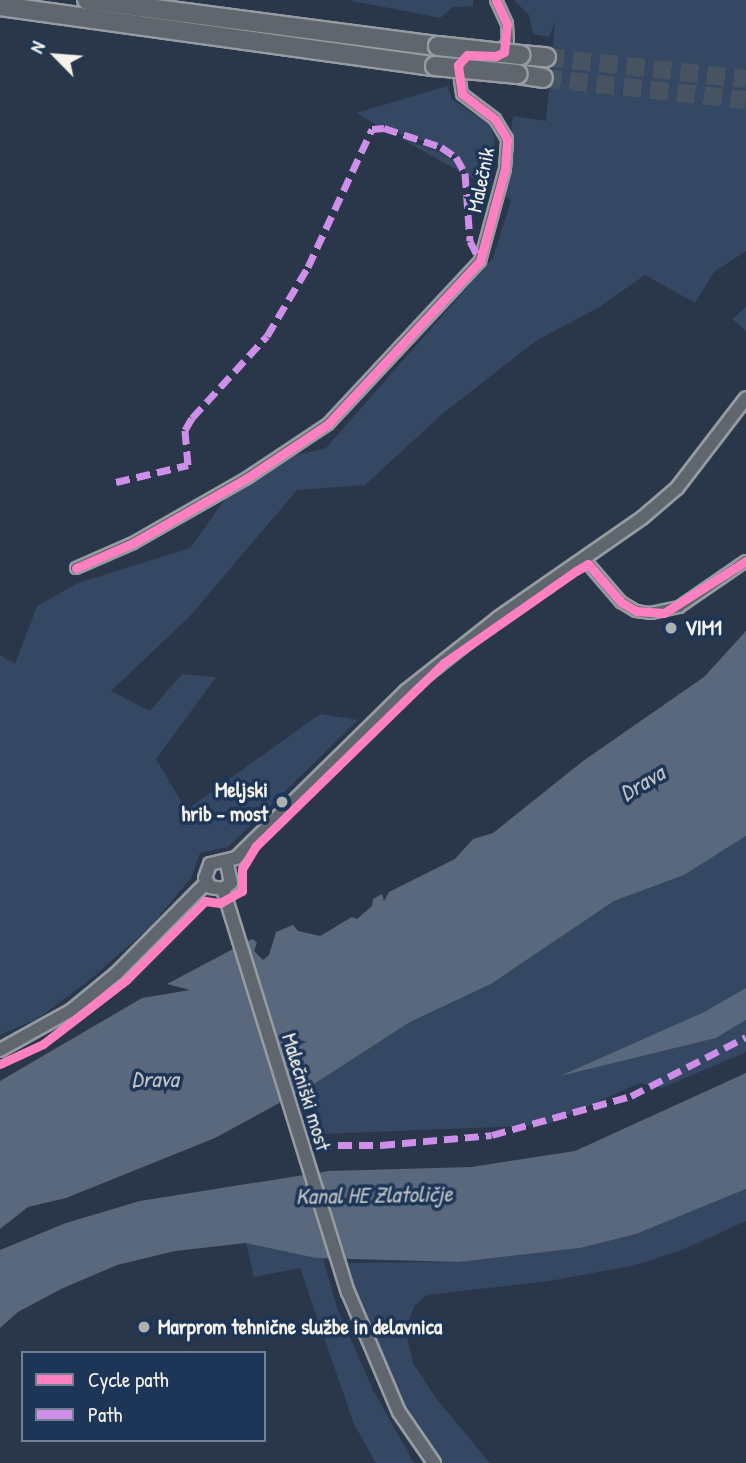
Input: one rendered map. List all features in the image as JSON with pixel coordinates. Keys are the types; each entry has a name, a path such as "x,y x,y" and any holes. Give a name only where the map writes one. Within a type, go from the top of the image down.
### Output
{"highway":[{"path":"88,0 438,46 546,57"},
{"path":"0,6 435,66 543,78"}],"street":[{"name":"Malečnik","path":"76,568 132,543 247,478 328,424 480,261 505,169 507,139 495,119 462,94 458,65 467,55 496,56 503,52 508,24 496,0"},
{"path":"207,882 205,873 210,864 226,864 407,691 498,618 584,559 677,488 746,398"},
{"path":"584,559 621,602 636,611 651,613 679,607 746,561"},
{"path":"207,882 223,889 232,878 226,864"},
{"path":"0,1050 72,1010 117,973 207,882"},
{"name":"Malečniški most","path":"223,889 348,1292 399,1412 434,1463"}],"shaded area":[{"path":"348,0 473,0 473,6 453,7 440,18"},
{"path":"514,0 746,0 746,251 714,272 695,303 645,275 598,308 537,340 441,415 365,485 297,490 190,616 111,691 150,711 182,674 216,677 156,759 186,810 320,714 358,720 228,847 200,853 191,878 151,926 92,978 39,1018 0,1035 0,655 15,664 37,606 78,583 190,548 249,466 326,448 493,258 511,200 503,195 513,116 546,121 555,22 549,37 533,34 529,15"},
{"path":"447,86 452,99 490,125 495,140 491,188 467,175 460,160 443,147 384,129 356,113"},
{"path":"398,137 439,152 454,161 459,171"},
{"path":"746,307 746,331 732,319"},
{"path":"746,836 746,988 704,1012 565,1074 716,1038 746,1020 746,1052 662,1088 640,1083 545,1125 321,1134 314,1084 410,1022 491,984 614,901 684,875"},
{"path":"746,1189 746,1221 682,1250 636,1265 550,1281 427,1295 415,1305 405,1329 413,1363 435,1397 490,1463 441,1463 403,1406 344,1263 459,1262 580,1248 636,1234"},
{"path":"246,1243 323,1258 337,1308 374,1392 414,1463 376,1463 354,1424 300,1268 254,1277"}],"water":[{"name":"Drava","path":"746,631 746,836 684,875 614,901 491,984 410,1022 314,1084 215,1138 66,1198 28,1207 0,1229 0,1081 142,998 190,990 167,984 252,939 257,942 254,951 263,960 269,955 276,932 293,925 298,931 320,936 352,917 357,919 372,906 373,899 382,894 384,901 389,892 455,859 473,839 493,833 583,761 704,677"},
{"path":"746,988 746,1020 716,1038 560,1076 704,1012"},
{"name":"Kanal HE Zlatoličje","path":"746,1073 746,1189 636,1234 580,1248 459,1262 316,1258 246,1243 175,1251 117,1265 61,1289 18,1312 0,1328 0,1250 66,1223 140,1201 329,1171 471,1167 575,1151"}],"tunnel":[{"path":"546,57 746,79"},
{"path":"543,78 746,100"}],"marked path":[{"path":"116,482 188,465 185,430 192,418 267,336 308,267 372,129 384,128 441,147 456,157 465,173 470,241 480,261"},
{"path":"317,1145 381,1145 492,1135 631,1096 746,1037"}],"cycle path":[{"path":"76,568 133,543 247,478 328,424 480,261 505,169 507,139 495,119 462,94 458,65 467,55 496,56 504,52 507,24 496,0"},
{"path":"0,1064 43,1044 126,980 205,901 220,903 242,891 242,869 255,847 444,663 576,571 588,564 621,602 636,611 664,613 746,561"}],"place":[{"name":"VIM1","path":"671,628"},
{"name":"Meljski hrib - most","path":"282,802"},
{"name":"Marprom tehnične službe in delavnica","path":"144,1327"}]}
